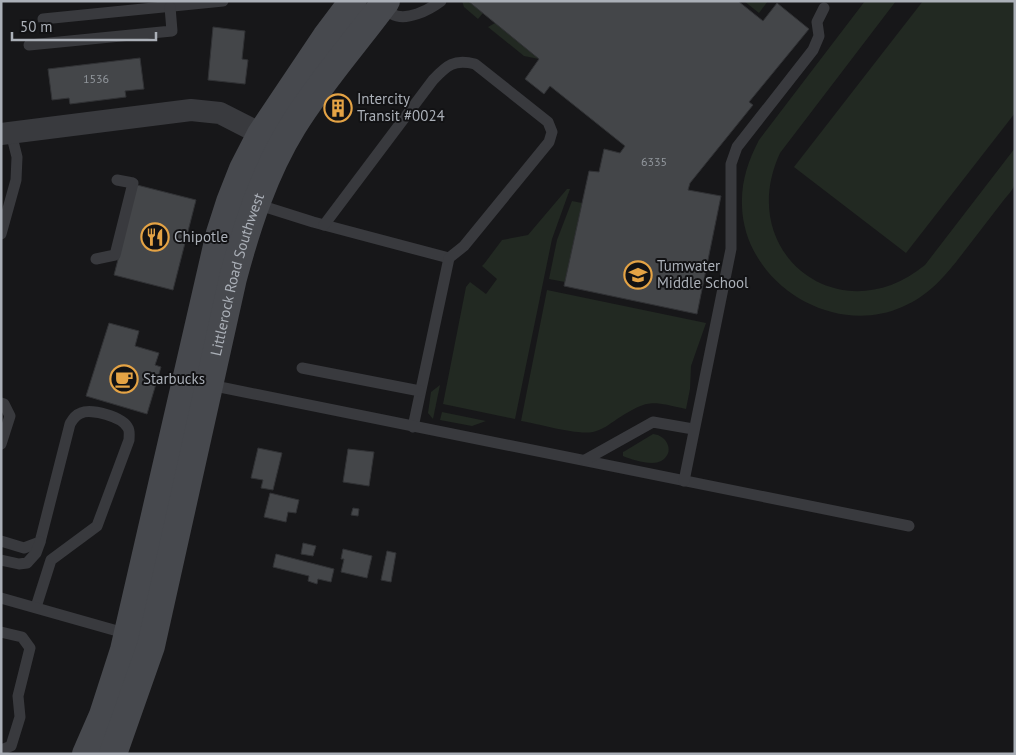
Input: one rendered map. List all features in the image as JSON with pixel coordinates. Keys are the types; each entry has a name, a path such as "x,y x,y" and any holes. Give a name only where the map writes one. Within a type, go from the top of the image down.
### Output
{"main road":[{"name":"Littlerock Road Southwest","path":"86,754 112,689 128,634 220,233 240,177 261,134 326,37 353,1"},
{"name":"Littlerock Road Southwest","path":"114,754 151,646 208,384 243,238 276,158 292,127 340,60 384,4"}],"street":[{"path":"6,133 191,110 220,113 261,134"}],"lane":[{"path":"43,19 223,1"},
{"path":"384,4 393,15 404,17 430,9 441,1"},
{"path":"29,45 172,31 170,6"},
{"path":"684,481 693,429 731,249 731,164 737,147 814,50 819,36 817,22 824,8"},
{"path":"324,225 392,134 444,69 455,62 475,64 548,122 552,132 549,142 464,246 450,258 413,426"},
{"path":"1,234 16,180 17,157 6,133"},
{"path":"96,259 115,255 133,183 117,180"},
{"path":"256,204 324,225 450,258"},
{"path":"302,368 420,391"},
{"path":"208,384 909,526"},
{"path":"1,403 4,404 10,416 1,444"},
{"path":"1,560 19,564 27,563 36,553 70,424 75,416 82,412 93,411 122,421 129,428 130,440 97,526 51,560 36,607"},
{"path":"585,460 653,422 693,429"},
{"path":"1,541 24,548 40,542"},
{"path":"1,598 128,634"},
{"path":"1,632 22,637 30,648 18,696 20,717 11,746 1,750"}],"shaded area":[{"path":"462,1 468,1 483,13 478,19 464,7"},
{"path":"744,1 768,1 759,13"},
{"path":"865,1 896,1 780,153 770,189 771,223 783,251 803,273 830,287 860,291 892,284 925,265 1015,148 1015,179 1012,190 958,260 942,279 924,295 902,307 875,315 848,315 821,309 796,297 775,280 758,258 747,233 742,197 746,172 759,140"},
{"path":"923,1 1015,1 1015,113 906,253 794,167"},
{"path":"495,23 539,59 524,56 488,27"},
{"path":"567,189 570,189 552,239 515,419 443,404 466,287 470,282 486,294 497,279 482,266 502,240 528,235"},
{"path":"572,201 582,203 565,282 549,279 557,240"},
{"path":"547,290 706,323 691,366 690,389 686,409 650,403 628,412 603,428 586,433 521,421"},
{"path":"440,385 433,419 428,413 431,392"},
{"path":"442,412 486,421 472,426 440,420"},
{"path":"653,434 666,441 669,449 666,458 661,461 648,463 623,456 623,452"}],"building":[{"path":"468,1 738,1 763,21 777,3 809,29 749,102 753,105 690,183 688,190 721,196 697,314 564,286 589,171 599,172 604,149 620,153 625,146 550,86 544,94 525,79 539,59"},
{"path":"213,27 245,31 242,59 248,60 245,84 208,80"},
{"path":"140,58 144,89 125,91 126,97 70,104 69,98 52,100 48,69"},
{"name":"Intercity Transit #0024","path":"339,103 342,106 338,112 334,110"},
{"name":"Chipotle","path":"137,185 196,200 173,290 114,275"},
{"name":"Starbucks","path":"109,323 139,331 135,346 159,353 155,365 161,367 147,414 86,396"},
{"path":"258,448 282,453 273,490 261,488 263,480 251,478"},
{"path":"348,449 374,452 369,486 343,482"},
{"path":"270,493 299,500 296,513 288,512 286,522 264,517"},
{"path":"353,508 359,509 358,516 351,515"},
{"path":"303,543 316,546 313,556 301,554"},
{"path":"343,549 372,556 367,578 341,572 344,559 341,559"},
{"path":"387,551 396,553 391,582 381,580"},
{"path":"276,554 334,569 331,582 318,579 317,584 308,581 309,576 273,567"}],"place":[{"name":"Intercity Transit #0024","path":"338,108"},
{"name":"Chipotle","path":"155,237"},
{"name":"Tumwater Middle School","path":"638,275"},
{"name":"Starbucks","path":"124,379"}]}
